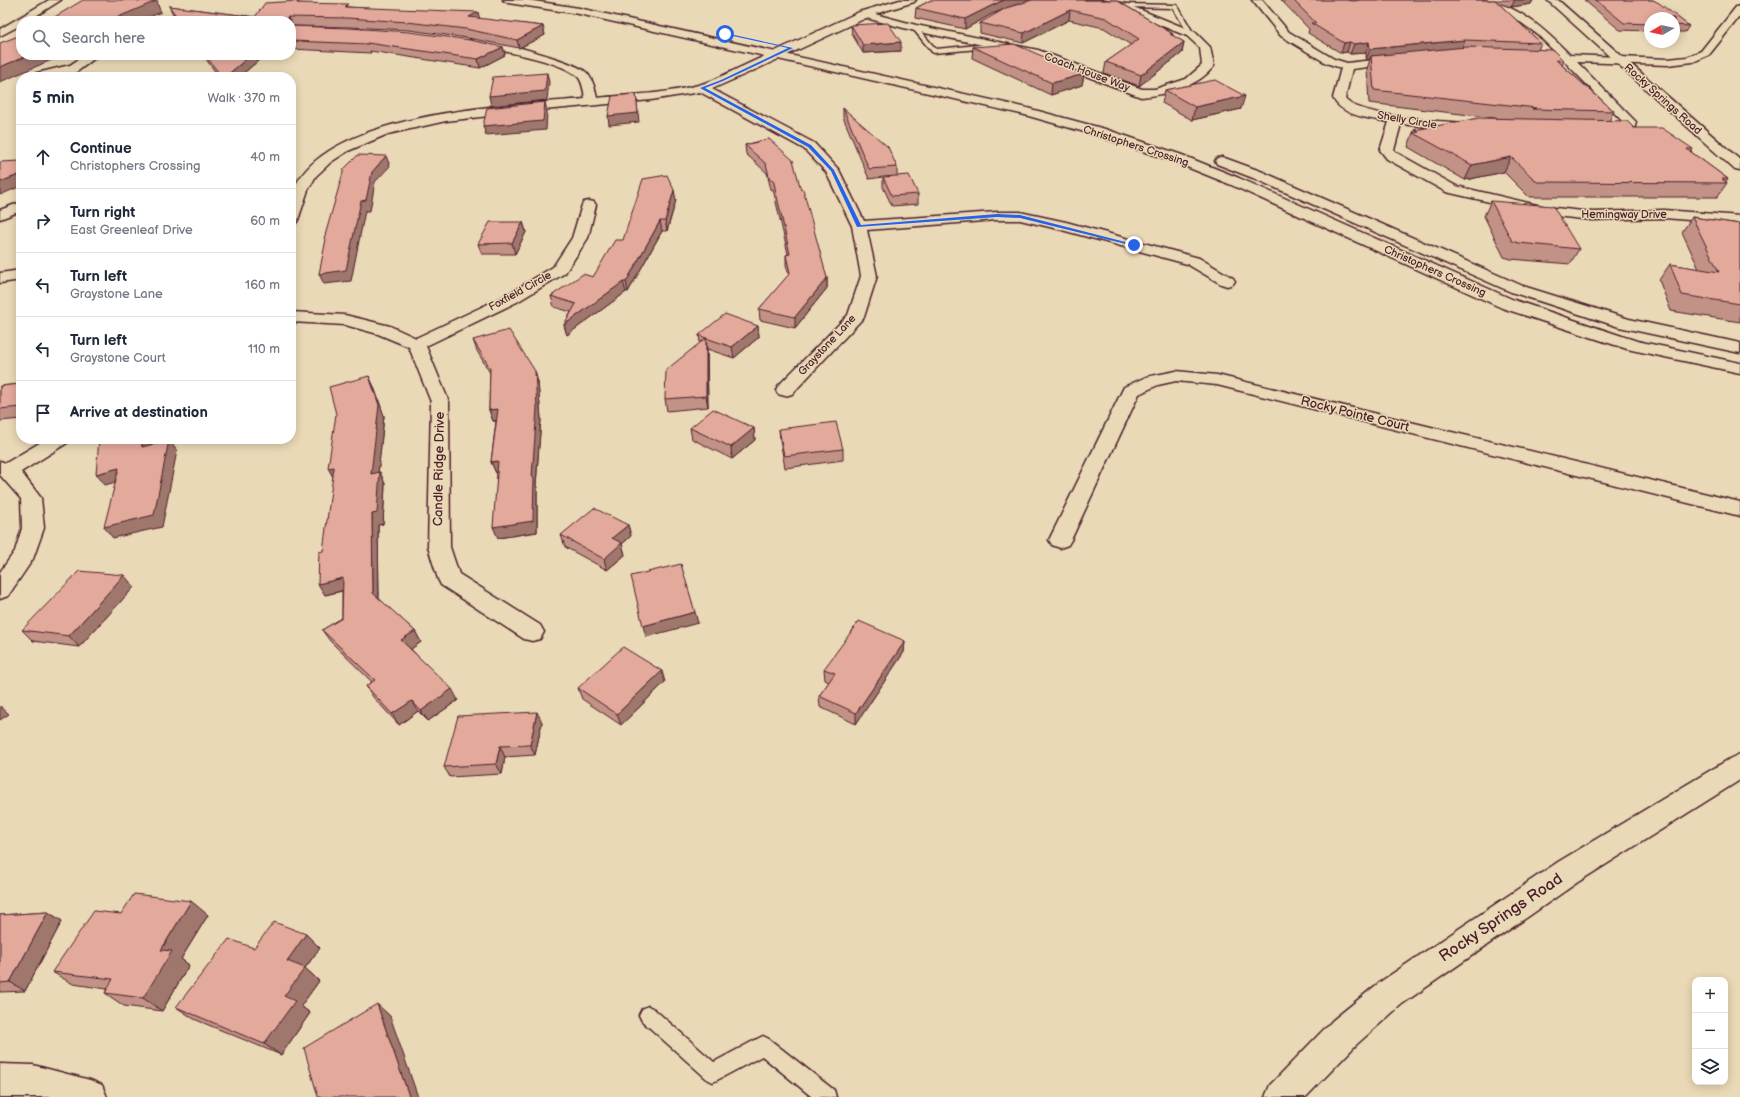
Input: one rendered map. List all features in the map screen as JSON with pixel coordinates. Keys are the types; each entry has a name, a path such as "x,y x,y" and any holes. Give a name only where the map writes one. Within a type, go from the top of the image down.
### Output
{"street":[{"path":"30,16 56,0"},
{"name":"Christophers Crossing","path":"508,0 579,11 1027,112 1100,132 1176,158 1234,181 1508,304 1633,345 1740,368"},
{"name":"Christophers Crossing","path":"566,0 596,5 1048,105 1111,122"},
{"path":"296,203 300,190 310,175 333,155 367,138 401,126 441,118 654,96 702,88 777,56 864,14 890,5 911,0"},
{"name":"Coach House Way","path":"864,14 915,28 1034,52 1141,93 1156,92 1190,81 1208,66 1205,47 1191,34 1122,6 1088,0"},
{"path":"1257,0 1285,34 1330,61 1347,66 1407,60"},
{"path":"1482,0 1523,19 1541,32 1569,58 1630,122 1630,127 1618,130 1595,129"},
{"path":"1552,0 1621,60"},
{"name":"Rocky Springs Road","path":"1621,60 1668,62 1689,60 1705,53 1740,9"},
{"path":"0,34 16,24"},
{"path":"960,38 974,30"},
{"path":"0,34 14,36"},
{"path":"462,41 483,43 514,50 566,65 581,74 589,85 592,102"},
{"path":"1547,58 1621,60"},
{"path":"68,72 85,60"},
{"name":"Rocky Springs Road","path":"1621,60 1740,167"},
{"name":"Shelly Circle","path":"1347,66 1339,98 1343,105 1363,112 1396,119 1444,126 1476,127"},
{"path":"54,72 74,67"},
{"name":"Graystone Lane","path":"702,88 810,146 832,170 859,226 869,276 856,317 785,390"},
{"name":"Hemingway Drive","path":"1396,119 1387,150 1392,156 1451,189 1546,211 1592,216 1664,214 1740,220"},
{"name":"Christophers Crossing","path":"1210,156 1258,174 1516,288 1625,324 1740,348"},
{"name":"Foxfield Circle","path":"416,344 511,298 559,270 580,238 589,205"},
{"path":"0,216 16,208"},
{"path":"859,226 997,216 1020,216 1193,261 1227,281"},
{"path":"0,278 16,276"},
{"path":"296,317 345,320 384,330 416,344"},
{"name":"Candle Ridge Drive","path":"416,344 440,402 438,547 449,580 532,632"},
{"name":"Rocky Pointe Court","path":"1060,540 1131,391 1152,381 1176,376 1217,380 1740,509"},
{"path":"0,590 25,553 33,528 31,498 4,470 51,444"},
{"name":"Rocky Springs Road","path":"1282,1097 1345,1032 1391,993 1568,872 1740,766"},
{"path":"0,1081 34,1082 90,1097"}],"lane":[{"path":"1122,6 1175,6 1191,34"},
{"path":"915,28 934,51 999,46"},
{"path":"648,1015 713,1072 763,1045 828,1097"}],"building":[{"path":"83,0 156,1 121,16 56,16"},
{"path":"931,0 1004,0 965,19 916,8"},
{"path":"1032,0 1116,0 1184,42 1141,75 1106,62 1139,39 1106,18 1070,10 1024,33 980,23 1006,8"},
{"path":"1293,0 1495,0 1541,43 1465,40 1370,49 1369,42 1354,44 1350,42 1344,43 1311,23 1316,23"},
{"path":"1596,0 1653,0 1671,12 1644,12 1644,24 1624,23"},
{"path":"298,1 297,3 348,4 345,7 478,12 469,17 543,26 517,40 466,29 407,22 347,18 256,16 265,3"},
{"path":"169,6 247,16 176,16"},
{"path":"1680,19 1689,26 1680,25"},
{"path":"888,23 901,42 863,45 851,25"},
{"path":"296,26 409,32 470,40 503,47 478,59 367,43 368,44 296,41"},
{"path":"16,37 17,60 0,67 0,43"},
{"path":"1014,44 1084,74 1052,83 973,47"},
{"path":"1466,47 1553,50 1564,61 1556,60 1614,111 1532,109 1536,108 1374,90 1371,56"},
{"path":"209,60 245,60 231,72 218,72"},
{"path":"547,73 545,91 489,96 493,77"},
{"path":"1215,80 1245,96 1195,107 1165,90"},
{"path":"636,94 638,113 608,116 612,96"},
{"path":"545,102 543,121 483,126 487,108"},
{"path":"843,108 888,147 897,167 869,169"},
{"path":"1479,118 1627,121 1634,128 1662,128 1693,149 1687,149 1728,179 1722,179 1727,183 1537,182 1511,157 1472,165 1413,133 1419,132 1414,130"},
{"path":"769,139 793,160 801,190 803,189 827,278 795,317 759,309 790,273 786,255 790,254 773,179 770,180 766,164 745,145"},
{"path":"358,155 386,156 372,172 366,200 361,201 346,270 319,274 326,239 324,239 344,169"},
{"path":"16,161 16,176 0,182 0,162"},
{"path":"667,175 674,190 665,221 660,221 626,282 623,282 564,325 576,304 551,296 583,274 593,277 615,240 623,240 643,179"},
{"path":"909,175 918,194 892,196 883,177"},
{"path":"1491,201 1553,206 1579,249 1512,241"},
{"path":"1692,217 1740,224 1740,304 1682,295 1670,264 1719,272"},
{"path":"490,222 523,222 512,243 478,244"},
{"path":"725,314 758,326 732,347 699,335"},
{"path":"509,330 535,371 537,408 532,477 534,477 533,521 493,527 498,461 491,462 498,409 489,410 490,368 473,340"},
{"path":"706,338 706,396 665,399 666,370"},
{"path":"369,376 379,405 371,474 380,472 377,513 372,514 373,593 415,631 401,640 452,689 421,711 412,701 392,714 366,686 375,680 322,630 342,618 343,578 318,584 319,552 323,551 334,467 328,468 336,414 329,387"},
{"path":"16,384 16,407 0,409 0,386"},
{"path":"713,409 754,428 731,447 690,428"},
{"path":"836,422 843,449 784,456 779,429"},
{"path":"99,444 142,444 142,447 154,444 168,444 154,515 104,527 119,468 96,474"},
{"path":"594,508 628,525 612,538 622,543 604,559 561,535"},
{"path":"681,564 695,612 643,626 631,576"},
{"path":"79,571 124,575 69,636 22,630"},
{"path":"859,621 905,641 856,713 819,696 835,673 824,669"},
{"path":"623,647 662,671 617,714 578,688"},
{"path":"537,712 530,745 500,746 496,764 444,767 458,716"},
{"path":"134,894 191,901 161,950 172,951 143,998 105,993 113,979 52,972 94,911 121,914"},
{"path":"48,912 10,982 0,983 0,915"},
{"path":"274,922 306,934 287,961 305,968 284,996 295,1001 264,1044 176,1007 229,939 254,948"},
{"path":"377,1004 409,1097 318,1097 304,1048"}],"route":[{"path":"725,34 791,48 777,56 702,88 810,146 832,170 859,226 997,216 1020,216 1134,245"}]}
